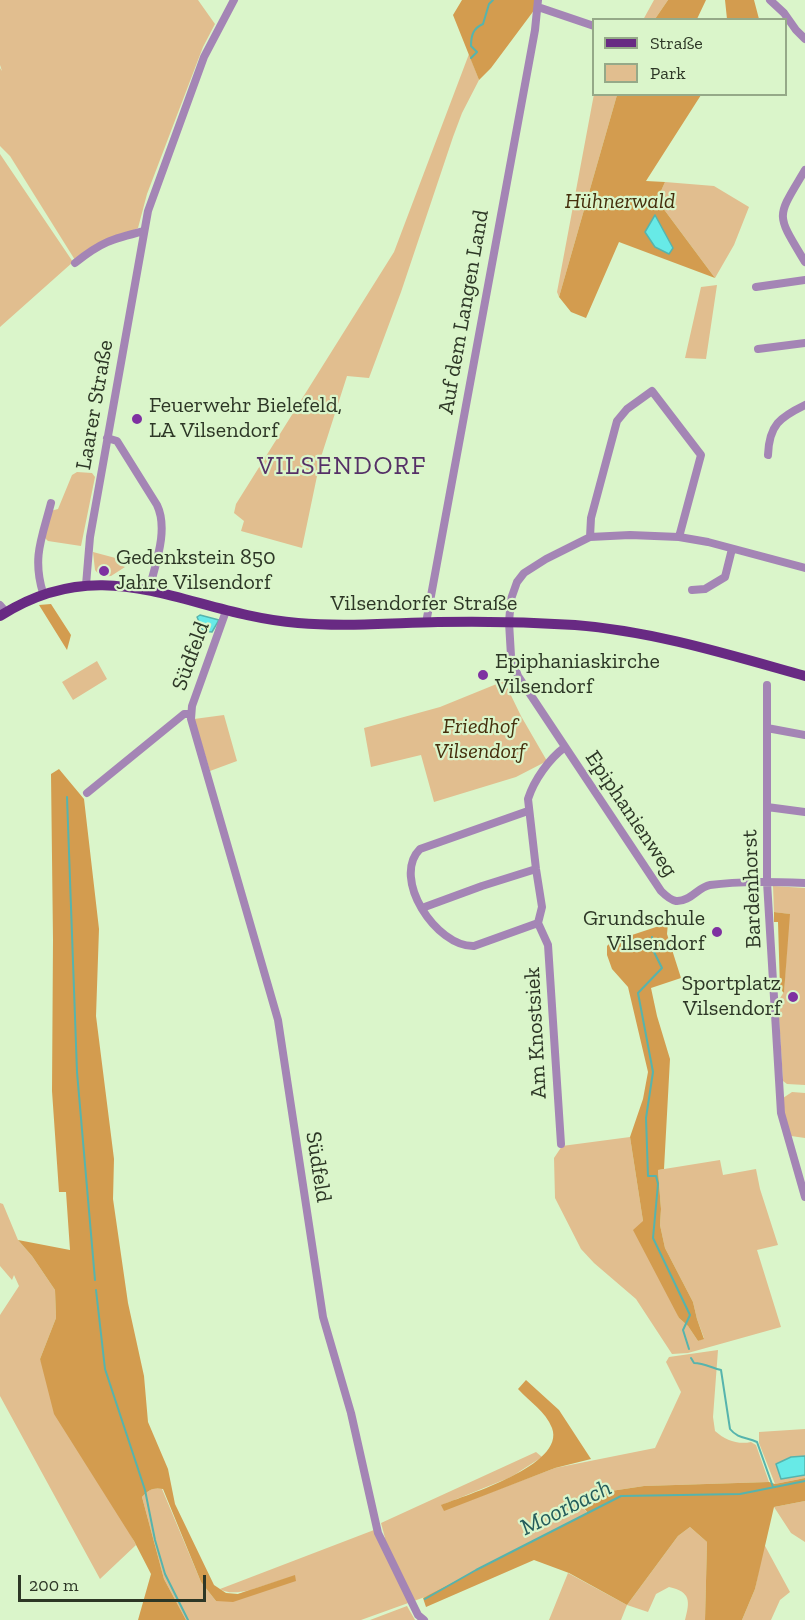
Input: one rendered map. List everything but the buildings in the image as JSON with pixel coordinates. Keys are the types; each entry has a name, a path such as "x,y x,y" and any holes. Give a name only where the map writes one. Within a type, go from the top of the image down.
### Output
{"main road":[{"name":"Vilsendorfer Straße","path":"2,611 43,594 86,585 122,586 149,590 268,620 312,624 509,622 575,625 635,633 698,647 805,676"}],"street":[{"name":"Laarer Straße","path":"86,585 88,547 144,231 157,183 204,57 234,0"},
{"path":"770,0 784,12 805,39"},
{"path":"540,2 592,25"},
{"name":"Auf dem Langen Land","path":"426,623 540,2"},
{"path":"805,170 782,213 784,226 805,262"},
{"path":"75,263 97,246 119,237 144,231"},
{"path":"756,287 805,280"},
{"path":"758,349 805,343"},
{"path":"680,537 701,454 652,391 627,409 617,422 591,518 590,537 621,535 680,537 805,568"},
{"path":"768,455 776,423 805,405"},
{"path":"107,438 117,441 161,513 161,537 149,590"},
{"path":"43,594 37,573 38,554 51,502"},
{"name":"Epiphanienweg","path":"590,537 546,558 524,573 517,582 511,599 509,622 511,656 515,669 667,897 674,901 682,900 707,885 805,883"},
{"path":"692,590 705,589 724,577 732,549"},
{"name":"Südfeld","path":"226,611 191,714 278,1020 323,1317 351,1413 378,1533 418,1615 424,1620"},
{"name":"Bardenhorst","path":"767,685 767,882 781,1113 805,1197"},
{"name":"Südfeld","path":"87,793 184,714 191,714"},
{"path":"767,728 805,735"},
{"path":"528,811 420,849 414,855 410,863 410,873 422,908 435,927 456,943 474,946 538,923 542,907 528,799 531,788 565,747"},
{"path":"767,807 805,812"},
{"path":"422,908 536,869"},
{"name":"Am Knostsiek","path":"538,923 549,945 561,1144"}],"green space":[{"path":"0,0 198,0 215,24 203,47 147,194 138,228 75,260 10,156 0,146 0,68 2,71 0,65"},
{"path":"462,0 535,0 535,9 491,68 479,80 453,15"},
{"path":"654,0 668,0 656,18 644,18"},
{"path":"668,0 706,0 697,18 656,18"},
{"path":"725,0 754,0 759,18 727,18"},
{"path":"469,54 479,80 453,137 401,292 369,378 347,376 321,457 302,548 241,531 244,521 234,513 236,504 394,252"},
{"path":"594,96 617,96 559,297 557,292"},
{"name":"Hühnerwald","path":"617,96 700,96 646,181 665,182 657,200 715,278 619,242 586,318 571,312 559,297"},
{"path":"0,154 73,262 0,327"},
{"path":"665,182 714,186 749,207 734,245 715,278 657,200"},
{"path":"717,285 706,359 685,358 701,287"},
{"path":"77,472 92,473 95,477 81,546 48,541 45,538 50,511 58,509 72,475"},
{"path":"93,552 123,560 121,565 125,567 111,576 101,577 95,570"},
{"path":"51,604 71,635 67,650 39,605"},
{"path":"97,661 107,679 73,700 62,682"},
{"name":"Friedhof Vilsendorf","path":"504,681 547,761 516,777 434,802 421,755 371,767 364,728 440,707"},
{"path":"224,715 237,761 210,771 194,719"},
{"path":"59,769 84,799 99,929 96,1016 114,1159 113,1199 128,1303 144,1376 148,1422 168,1469 175,1504 214,1585 226,1593 238,1594 295,1575 296,1581 233,1602 216,1601 201,1582 163,1489 156,1488 142,1497 164,1579 186,1620 138,1620 151,1574 134,1541 54,1414 40,1359 56,1318 55,1290 18,1240 70,1250 66,1192 59,1192 52,1091 51,774"},
{"name":"Sportplatz Vilsendorf","path":"773,886 805,888 805,1085 787,1084 783,1081 778,1001 784,992 789,914 774,912"},
{"path":"774,912 790,914 784,993 780,989 778,922 774,922"},
{"path":"668,923 667,934 681,978 651,988 670,1059 664,1169 658,1170 660,1225 665,1248 693,1302 704,1339 698,1341 688,1326 679,1318 633,1230 643,1221 630,1137 643,1099 648,1072 628,987 612,969 607,955 607,946 611,942"},
{"path":"792,1092 805,1093 805,1138 791,1136 785,1117 783,1098"},
{"path":"630,1137 643,1221 679,1318 688,1326 698,1341 704,1338 693,1302 665,1248 660,1225 658,1170 720,1160 723,1175 756,1169 778,1245 757,1250 781,1327 688,1353 672,1354 636,1299 581,1249 555,1198 554,1158 562,1146"},
{"path":"0,1203 3,1204 18,1240 55,1290 56,1318 40,1359 136,1545 100,1579 0,1396 0,1315 19,1286 14,1275 12,1280 0,1266"},
{"path":"718,1350 713,1417 715,1431 732,1441 751,1442 756,1445 769,1482 644,1486 611,1491 583,1508 588,1513 436,1593 361,1620 186,1620 164,1579 142,1497 156,1488 162,1489 201,1582 216,1601 250,1590 227,1592 220,1589 374,1530 385,1538 381,1523 536,1452 542,1457 511,1477 442,1505 444,1510 555,1468 655,1448 681,1392 666,1362 669,1357"},
{"path":"526,1380 559,1410 591,1459 555,1468 444,1511 441,1505 491,1486 530,1466 544,1454 552,1442 552,1428 549,1422 518,1389"},
{"path":"805,1429 805,1478 775,1484 759,1443 759,1432"},
{"path":"805,1478 805,1501 774,1507 755,1589 742,1620 705,1620 707,1542 690,1527 678,1536 627,1605 569,1573 534,1560 426,1607 423,1598 588,1513 583,1507 611,1491 644,1486 769,1482 775,1484"},
{"path":"805,1501 805,1542 791,1533 774,1507"},
{"path":"690,1527 707,1542 705,1620 685,1620 688,1608 687,1598 681,1592 669,1587 656,1594 648,1612 627,1605 678,1536"},
{"path":"764,1544 790,1592 780,1600 771,1620 742,1620 755,1589"},
{"path":"568,1573 627,1605 621,1620 549,1620"},
{"path":"407,1606 415,1620 370,1620"}],"water":[{"path":"655,215 673,248 669,254 655,247 645,232"},
{"path":"200,615 219,620 212,632 203,631 197,617"},
{"path":"805,1456 805,1475 781,1479 776,1464 791,1457"}],"waterway":[{"path":"471,58 477,52 471,46 473,33 483,24 489,4 493,0"},
{"path":"67,797 77,1072 95,1280"},
{"path":"652,937 654,952"},
{"path":"646,945 654,952 662,968 638,993 653,1072 646,1118 648,1176 656,1176 658,1184 653,1238 690,1315 683,1330 689,1349"},
{"path":"96,1290 105,1369 145,1490 155,1540 165,1574 188,1620"},
{"path":"691,1358 694,1363 721,1370 730,1429 739,1436 757,1442 773,1487"},
{"name":"Moorbach","path":"425,1599 476,1570 621,1496 740,1494 805,1481"}],"place":[{"name":"Feuerwehr Bielefeld, LA Vilsendorf","path":"137,419"},
{"name":"Gedenkstein 850 Jahre Vilsendorf","path":"104,571"},
{"name":"Epiphaniaskirche Vilsendorf","path":"483,675"},
{"name":"Grundschule Vilsendorf","path":"717,932"},
{"name":"Sportplatz Vilsendorf","path":"793,997"}],"district":[{"name":"VILSENDORF","path":"342,467"}]}
